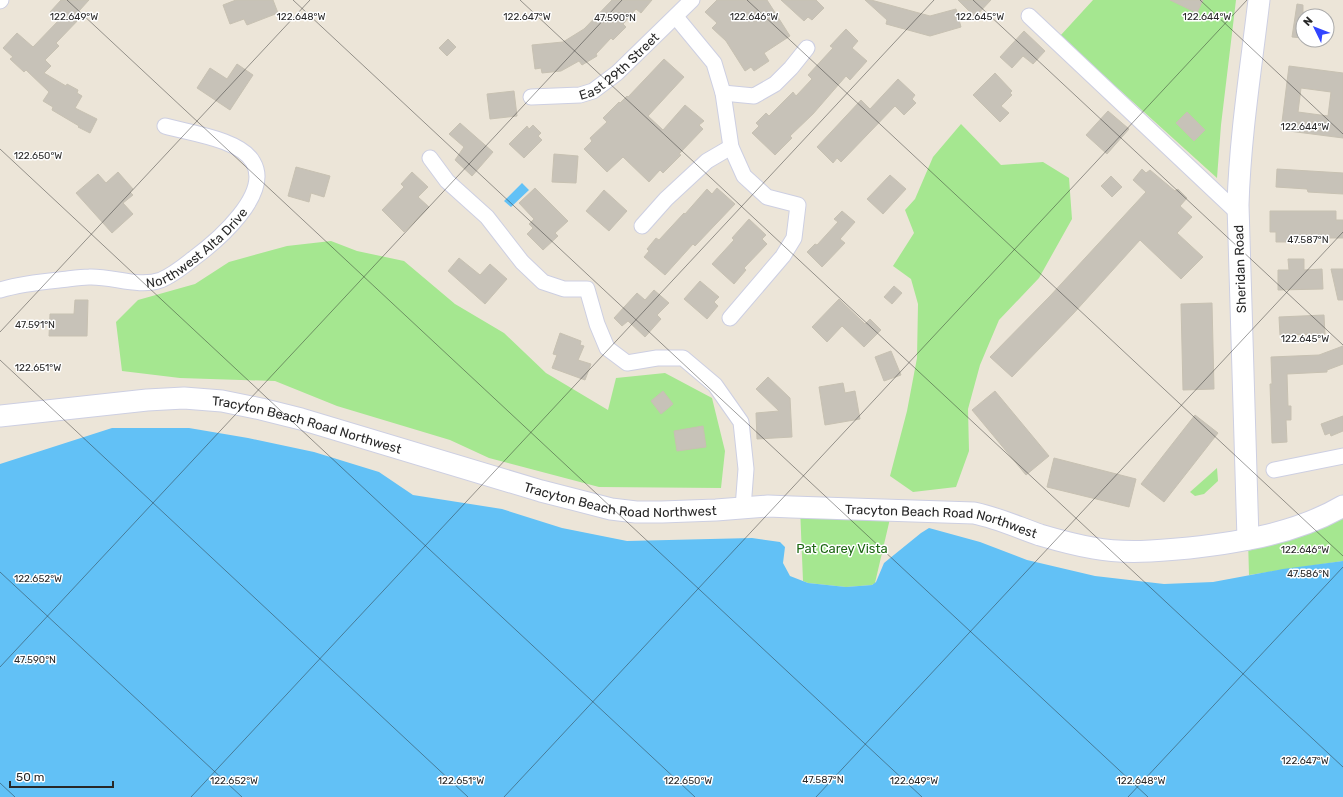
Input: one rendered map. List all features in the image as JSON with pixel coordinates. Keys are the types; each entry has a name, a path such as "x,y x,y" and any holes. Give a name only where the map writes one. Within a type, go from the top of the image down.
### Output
{"main road":[{"name":"Sheridan Road","path":"1248,539 1238,213 1240,164 1259,0"},
{"name":"Tracyton Beach Road Northwest","path":"0,416 147,400 184,398 222,401 301,419 541,491 611,509 636,512 662,512 792,507 974,513 992,516 1039,535 1093,548 1119,551 1172,550 1248,539 1280,532 1298,526 1315,520 1343,506"}],"street":[{"name":"East 29th Street","path":"530,97 580,95 593,91 617,73 692,0"},
{"path":"1029,16 1238,213"},
{"path":"676,17 714,63 723,94 731,147 744,176 767,197 798,205 794,238 784,256 730,318"},
{"path":"723,94 754,96 775,84 791,68 807,48"},
{"name":"Northwest Alta Drive","path":"0,290 19,284 90,277 143,283 161,280 180,269 225,232 239,216 252,194 257,176 252,162 240,149 222,141 165,126"},
{"path":"642,226 666,199 707,161 731,147"},
{"path":"430,158 447,181 487,217 522,262 543,282 564,289 587,289 597,324 607,348 627,363 657,358 683,358 716,384 741,422 746,469 743,508"},
{"path":"1274,470 1343,456"}],"green space":[{"path":"1093,0 1236,0 1221,125 1217,178 1060,36"},
{"path":"961,124 1001,165 1043,162 1069,178 1072,219 1039,278 999,320 980,365 968,409 969,451 956,487 913,492 890,476 907,411 917,358 918,304 911,279 893,266 914,233 905,210 915,199 933,157"},
{"path":"331,241 357,251 404,261 455,304 504,333 546,373 608,410 616,378 665,373 712,398 725,451 721,488 599,487 489,458 450,440 337,406 275,381 180,378 122,371 116,322 138,300 195,284 229,262 287,246"},
{"path":"1217,468 1218,481 1204,494 1195,496 1190,492"},
{"path":"1343,506 1343,561 1249,575 1248,539"},
{"name":"Pat Carey Vista","path":"800,507 892,510 875,583 872,585 846,587 808,583 803,581"}],"water":[{"path":"522,183 529,190 511,207 504,201"},
{"path":"112,428 189,428 248,438 314,452 379,472 413,495 502,509 562,528 627,541 752,538 780,542 785,547 783,563 790,576 808,583 846,587 872,585 876,582 884,563 929,528 980,542 1027,560 1095,576 1164,584 1213,582 1283,569 1343,561 1343,797 0,797 0,464"}],"building":[{"path":"61,0 89,0 79,11 83,15 56,43 59,46 45,60 51,66 44,73 66,86 67,84 78,90 77,93 82,96 75,108 97,119 90,133 52,110 53,107 43,101 49,92 26,70 24,72 10,59 13,57 3,48 17,33 33,47 58,21 50,12"},
{"path":"236,0 273,0 278,13 247,25 244,19 230,24 223,5"},
{"path":"612,0 652,0 641,13 636,9 623,24 626,27 613,40 611,38 596,54 597,56 582,65 579,61 561,71 542,73 541,68 535,69 532,45 563,42 584,29"},
{"path":"717,0 767,0 790,36 764,53 769,61 754,71 751,67 745,71 726,41 712,28 717,23 705,12"},
{"path":"781,0 816,0 824,8 812,20 808,17 804,21"},
{"path":"865,0 871,0 930,16 956,9 961,27 930,36 886,24 887,20"},
{"path":"958,0 991,0 975,17"},
{"path":"1170,0 1203,0 1197,13"},
{"path":"1297,4 1303,5 1303,8 1296,8"},
{"path":"1295,17 1295,37 1292,37"},
{"path":"846,29 858,41 852,48 867,61 850,80 846,76 813,114 790,136 792,138 775,155 752,133 759,126 756,123 766,113 769,116 793,92 796,96 812,79 808,75 833,48 830,46"},
{"path":"1024,31 1045,51 1033,64 1023,56 1012,68 1000,57"},
{"path":"448,39 456,47 447,56 439,48"},
{"path":"664,59 684,77 648,116 663,130 685,105 704,121 699,125 703,129 679,154 681,155 663,173 660,170 649,182 623,157 607,172 584,149 592,141 590,138 607,122 603,118 619,102 620,103 627,96 628,97"},
{"path":"237,64 253,75 230,110 197,88 210,68 227,79"},
{"path":"1289,66 1343,73 1343,138 1281,130","holes":["1301,88 1331,92 1328,116 1298,112"]},
{"path":"995,73 1012,91 1010,93 1012,95 1001,106 1009,113 1000,122 973,95"},
{"path":"898,79 915,95 912,99 916,103 904,115 895,106 841,162 837,158 833,163 817,147 861,100 870,109"},
{"path":"514,91 517,116 490,119 487,94"},
{"path":"1108,111 1129,129 1107,154 1086,135"},
{"path":"1187,112 1205,130 1194,141 1176,123"},
{"path":"460,123 493,152 472,176 455,160 464,147 449,134"},
{"path":"533,125 541,133 538,136 542,140 524,158 509,144 527,126 529,129"},
{"path":"554,154 578,156 576,183 552,182"},
{"path":"296,167 330,176 324,197 311,193 309,202 288,196"},
{"path":"1142,169 1146,173 1150,170 1175,191 1178,189 1187,198 1180,206 1192,217 1177,233 1203,257 1181,279 1140,240 1073,314 1012,377 990,357 1050,296 1146,192 1133,180"},
{"path":"1277,169 1343,173 1343,194 1308,192 1307,189 1276,187"},
{"path":"118,172 133,189 130,192 133,195 123,203 133,214 112,233 76,193 98,174 106,183"},
{"path":"412,172 428,187 418,197 429,207 404,232 382,210 404,187 401,184"},
{"path":"890,175 906,189 883,214 867,199"},
{"path":"1111,176 1122,187 1112,197 1101,186"},
{"path":"535,188 568,221 555,233 558,236 543,250 527,234 533,228 529,224 534,219 519,203"},
{"path":"717,188 735,204 695,246 693,244 665,275 644,257 649,251 647,249 656,238 659,240 684,213 685,214 707,189 712,194"},
{"path":"604,190 627,211 609,231 586,211"},
{"path":"842,211 855,222 840,239 845,243 822,267 807,252 815,244 817,245 838,222 834,219"},
{"path":"1270,211 1336,211 1336,220 1343,220 1343,238 1297,238 1297,242 1276,242 1276,232 1270,232"},
{"path":"749,219 766,235 762,239 767,244 744,268 746,270 734,284 712,264 734,240 732,238"},
{"path":"459,258 480,275 490,264 507,279 485,304 448,271"},
{"path":"1288,259 1304,259 1304,270 1322,269 1323,289 1278,290 1278,270 1289,270"},
{"path":"1331,269 1343,269 1343,300 1338,300"},
{"path":"700,281 719,297 714,302 718,306 707,319 684,299"},
{"path":"894,286 902,293 892,304 884,297"},
{"path":"654,290 669,303 657,315 661,319 645,337 628,321 622,326 614,318 637,293 645,300"},
{"path":"839,299 865,324 870,319 881,330 864,347 842,326 827,342 812,327"},
{"path":"75,300 88,300 87,336 49,336 50,314 74,314"},
{"path":"1212,303 1214,389 1183,390 1181,304"},
{"path":"1324,315 1325,334 1280,335 1279,317"},
{"path":"560,333 581,341 580,345 584,346 578,360 591,364 585,380 552,368 557,355 553,354"},
{"path":"1343,346 1343,364 1327,370 1327,372 1287,374 1288,406 1291,406 1291,420 1286,420 1287,442 1272,443 1270,384 1272,384 1271,357 1319,355"},
{"path":"891,351 901,375 884,381 875,357"},
{"path":"768,377 790,398 792,437 757,439 756,413 779,411 756,389"},
{"path":"843,383 845,393 855,391 860,419 825,425 819,387"},
{"path":"663,391 673,404 661,414 651,401"},
{"path":"995,391 1049,456 1026,475 972,410"},
{"path":"1195,415 1218,433 1164,502 1141,484"},
{"path":"1343,416 1343,431 1331,436 1330,433 1325,435 1321,424"},
{"path":"703,426 706,447 677,451 674,431"},
{"path":"1054,458 1136,479 1129,507 1047,487"}]}
